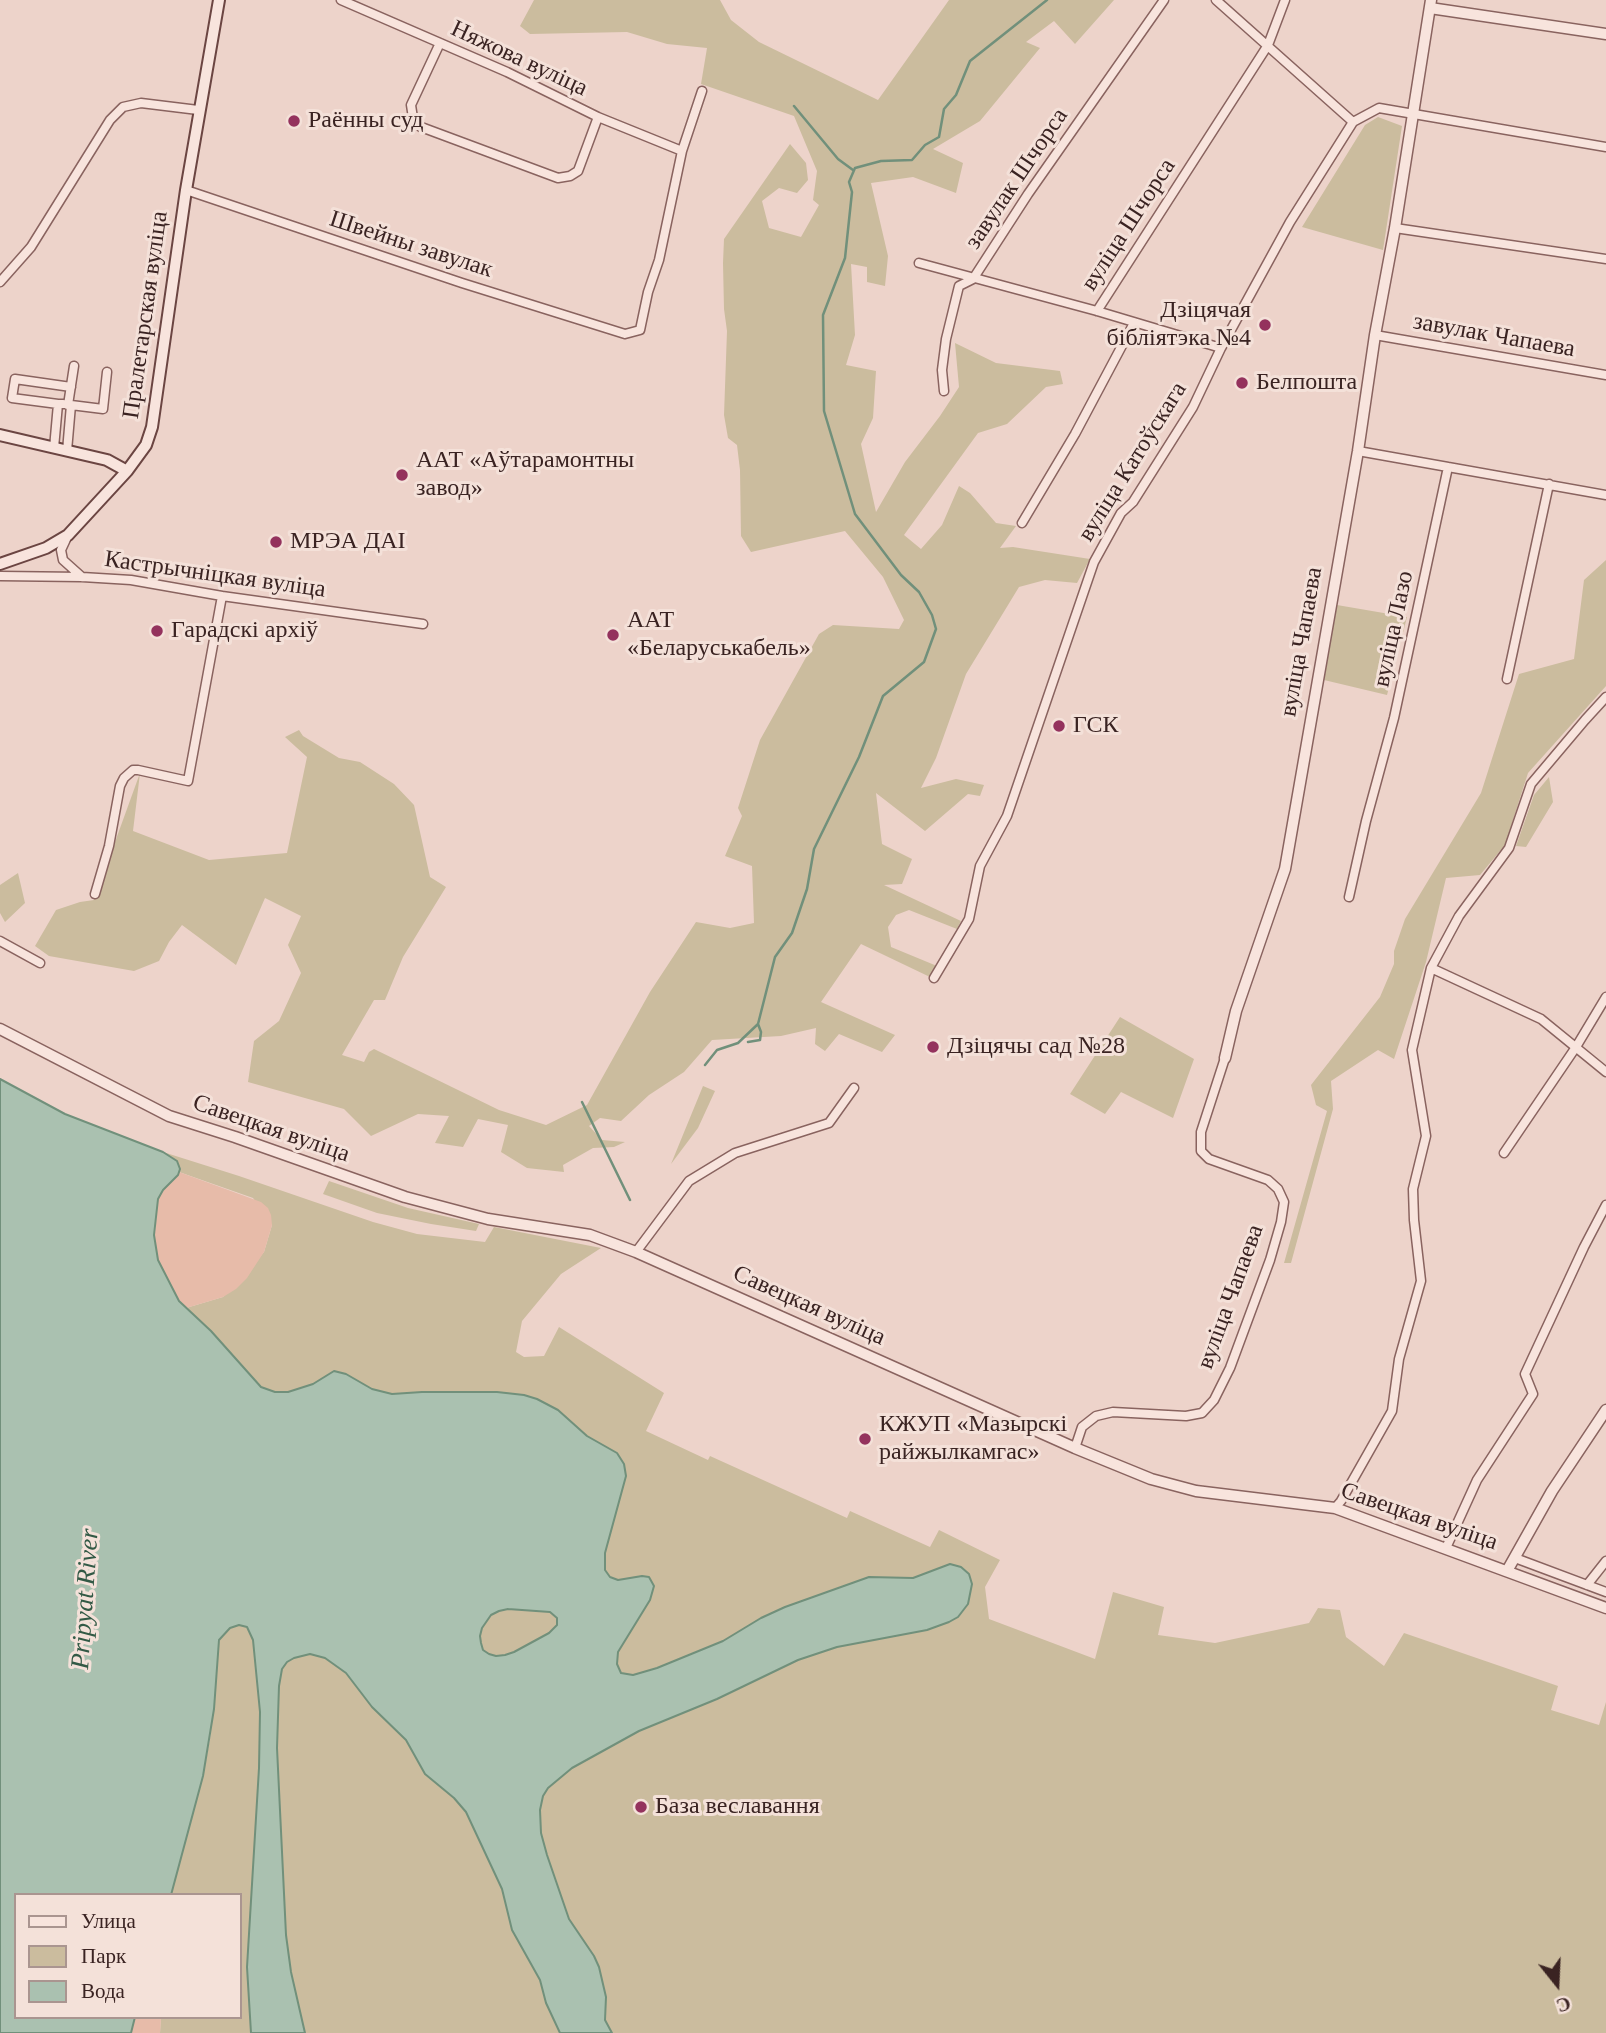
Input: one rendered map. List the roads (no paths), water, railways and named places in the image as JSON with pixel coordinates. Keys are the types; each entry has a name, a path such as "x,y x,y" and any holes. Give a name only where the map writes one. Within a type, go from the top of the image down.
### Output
{"main road":[{"name":"Пралетарская вуліца","path":"0,564 46,548 68,535 127,471 146,445 152,427 198,110 219,0"},
{"path":"0,435 107,460 127,471"}],"street":[{"name":"Няжова вуліца","path":"341,0 507,72 598,117 682,150"},
{"name":"завулак Шчорса","path":"944,391 942,370 946,339 959,286 973,279 1028,194 1164,0"},
{"path":"1216,0 1353,122 1379,108 1606,148"},
{"name":"вуліца Шчорса","path":"919,263 1097,311 1268,45 1285,0"},
{"name":"вуліца Чапаева","path":"1075,1448 1082,1427 1096,1416 1113,1412 1186,1416 1202,1413 1214,1400 1230,1368 1270,1260 1281,1222 1284,1202 1278,1189 1268,1180 1209,1159 1201,1152 1201,1132 1225,1058 1236,1011 1285,869 1358,451 1431,4 1606,34"},
{"path":"440,43 411,105 412,118 421,127 558,178 578,171 598,117"},
{"path":"682,150 702,92"},
{"path":"0,282 31,247 110,120 123,107 141,103 198,110"},
{"name":"вуліца Катоўскага","path":"934,978 969,919 980,866 1007,816 1094,562 1121,513 1133,502 1192,407 1290,222 1353,122"},
{"name":"Швейны завулак","path":"186,190 462,283 625,334 640,330 648,292 659,260 682,150"},
{"path":"1395,228 1606,259"},
{"path":"1097,311 1221,348"},
{"path":"1022,523 1075,434 1134,323"},
{"name":"завулак Чапаева","path":"1375,335 1606,375"},
{"path":"67,451 74,366"},
{"path":"71,387 15,379 12,398 103,409 107,372"},
{"path":"54,448 58,404"},
{"path":"1358,451 1606,495"},
{"name":"вуліца Лазо","path":"1349,897 1394,718 1448,467"},
{"path":"1507,679 1549,484"},
{"path":"68,535 61,550 63,560 82,577"},
{"name":"Кастрычніцкая вуліца","path":"0,576 131,580 222,596 423,624"},
{"path":"95,894 109,846 120,786 128,773 138,770 188,781 222,596"},
{"path":"1335,1508 1342,1501 1392,1411 1399,1359 1421,1281 1413,1189 1426,1136 1412,1050 1431,968 1459,916 1509,848 1531,784 1606,697"},
{"path":"0,941 40,963"},
{"path":"1431,968 1541,1018 1606,1072"},
{"path":"1504,1153 1576,1047 1606,997"},
{"name":"Савецкая вуліца","path":"0,1029 169,1116 405,1197 488,1219 590,1235 636,1252 1075,1448 1151,1479 1196,1491 1335,1508 1606,1608"},
{"path":"636,1252 689,1181 735,1153 829,1123 854,1088"},
{"path":"1446,1548 1477,1480 1533,1394 1525,1374 1606,1205"},
{"path":"1507,1571 1552,1491 1606,1410"},
{"name":"Савецкая вуліца","path":"1515,1558 1606,1592"},
{"path":"1587,1585 1606,1561"}],"water":[{"name":"Pripyat River","path":"0,1079 65,1114 163,1152 177,1161 180,1169 178,1175 158,1199 154,1235 158,1260 179,1301 211,1331 261,1387 275,1392 288,1392 313,1384 334,1371 346,1374 372,1389 392,1394 497,1392 524,1395 558,1410 587,1436 617,1453 624,1464 626,1476 605,1553 605,1570 610,1577 618,1580 649,1577 654,1586 650,1600 618,1652 617,1664 621,1673 633,1675 657,1668 723,1641 785,1607 869,1577 913,1578 950,1564 961,1567 969,1574 972,1584 968,1604 958,1617 949,1622 927,1630 837,1647 798,1660 717,1699 639,1731 572,1768 548,1788 540,1810 541,1833 569,1919 599,1967 606,1997 605,2020 612,2033 560,2033 546,2003 540,1980 512,1930 502,1889 466,1812 454,1798 425,1774 406,1740 372,1707 346,1673 325,1658 310,1654 294,1658 282,1669 277,1748 286,1935 291,1972 305,2033 251,2033 247,1967 260,1712 253,1640 247,1627 239,1625 230,1628 219,1640 214,1709 203,1776 172,1893 14,1893 14,2019 134,2019 131,2033 0,2033","holes":["508,1609 550,1612 557,1618 557,1625 549,1633 514,1652 496,1656 483,1650 480,1636 482,1628 491,1615 499,1611"]}],"waterway":[{"path":"705,1065 717,1050 738,1043 758,1024 775,957 792,933 807,889 814,849 859,757 883,696 924,662 936,629 932,615 919,592 901,575 855,514 824,411 823,315 845,258 852,192 849,182 855,168 881,161 912,160 925,145 939,137 944,109 956,95 970,61 1047,0"},
{"path":"794,106 838,159 853,170"},
{"path":"748,1042 760,1040 758,1024"},
{"path":"582,1102 630,1200"}],"place":[{"name":"Раённы суд","path":"294,121"},
{"name":"Дзіцячая бібліятэка №4","path":"1265,325"},
{"name":"Белпошта","path":"1242,383"},
{"name":"ААТ «Аўтарамонтны завод»","path":"402,475"},
{"name":"МРЭА ДАІ","path":"276,542"},
{"name":"Гарадскі архіў","path":"157,631"},
{"name":"ААТ «Беларуськабель»","path":"613,635"},
{"name":"ГСК","path":"1059,726"},
{"name":"Дзіцячы сад №28","path":"933,1047"},
{"name":"КЖУП «Мазырскі райжылкамгас»","path":"865,1439"},
{"name":"База веславання","path":"641,1807"}]}
